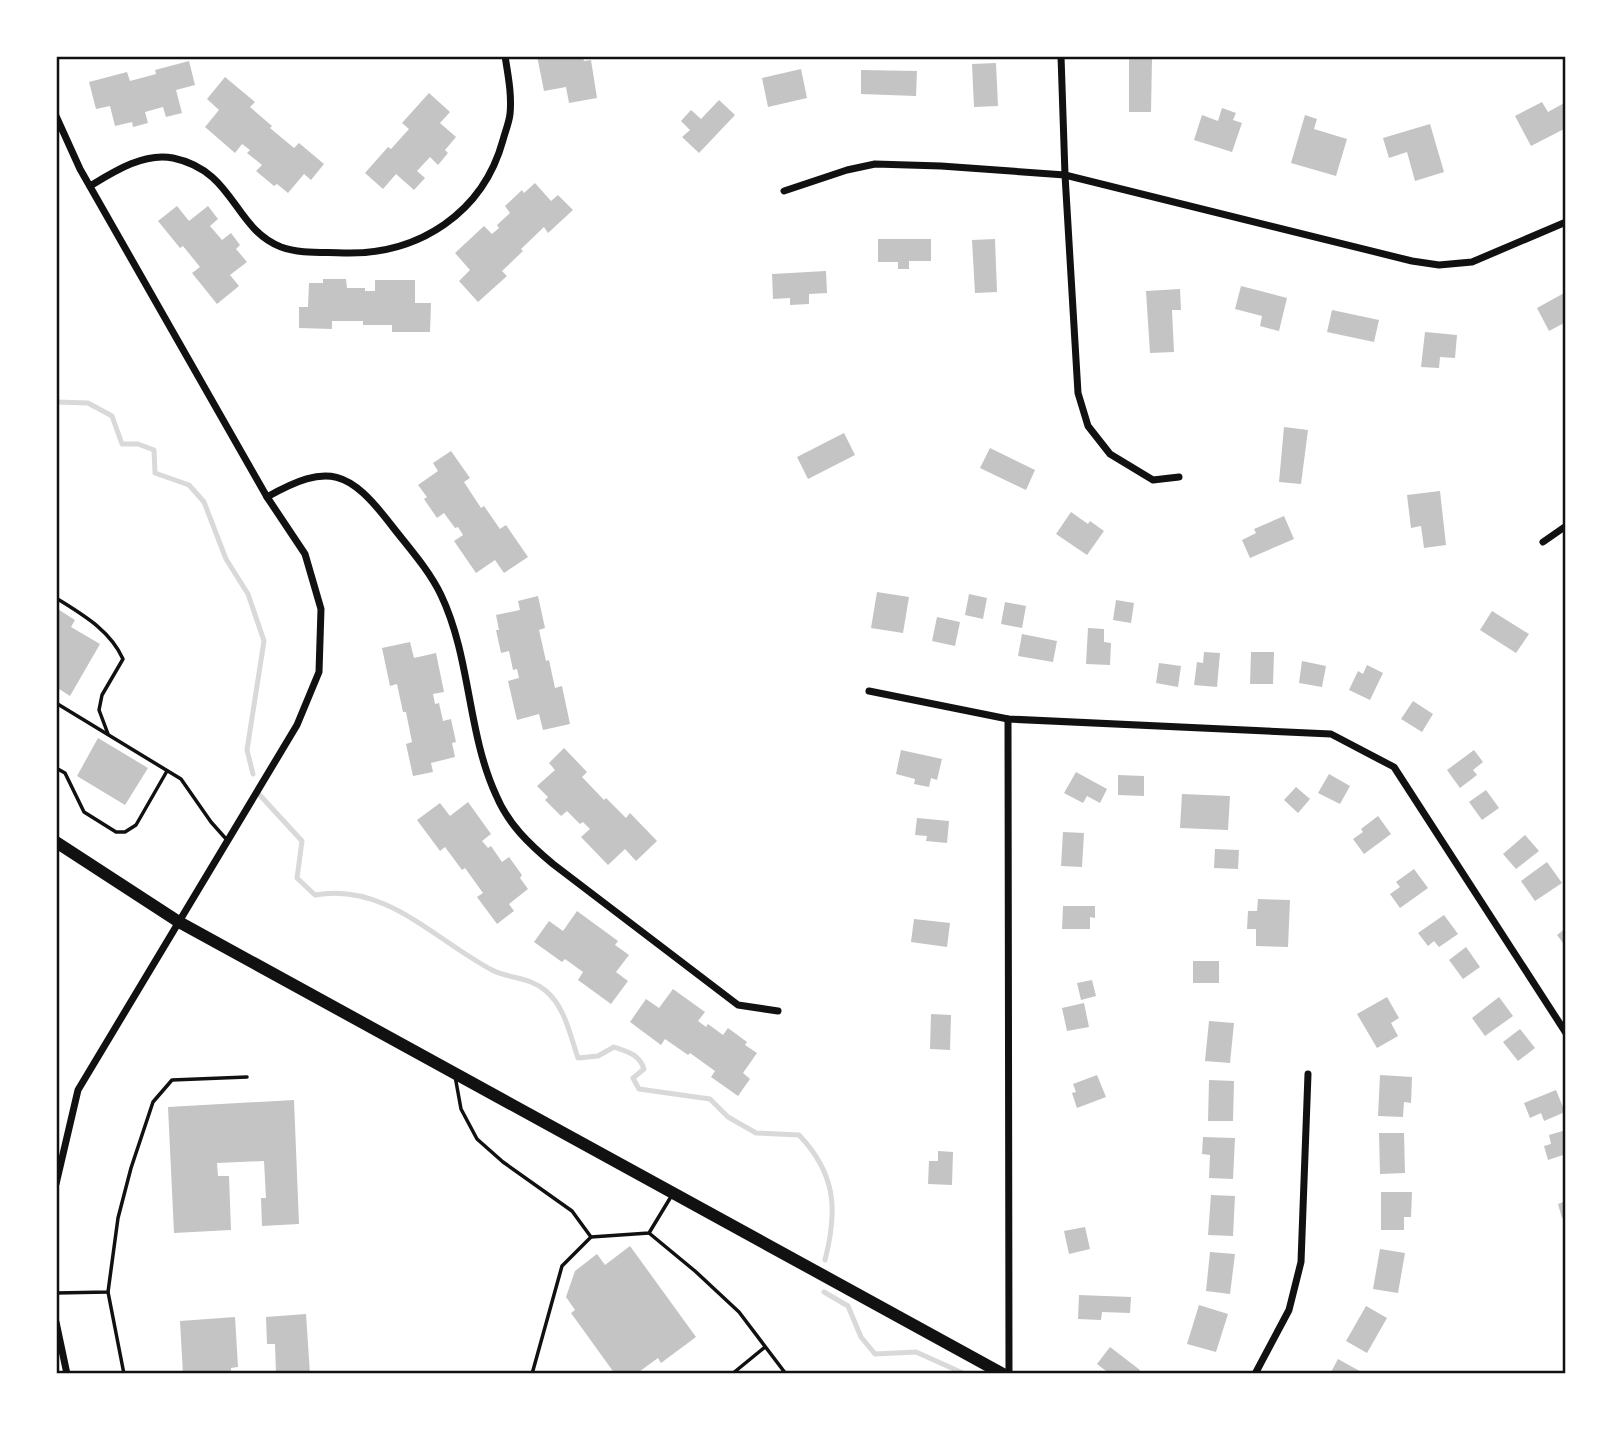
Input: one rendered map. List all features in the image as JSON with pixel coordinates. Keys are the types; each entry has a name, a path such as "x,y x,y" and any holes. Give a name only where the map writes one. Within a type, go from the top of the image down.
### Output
{"main road":[{"path":"56,842 179,922 1006,1374"}],"street":[{"path":"90,186 117,170 147,159 171,157 200,166 219,182 258,235 282,247 306,252 355,253 401,247 442,228 475,198 498,161 510,115 505,56"},
{"path":"1061,56 1078,393 1088,426 1110,454 1153,480 1179,477"},
{"path":"56,116 90,186 267,496 305,554 321,608 320,672 298,725 78,1090 56,1184"},
{"path":"784,191 847,170 875,164 1065,175 1412,261 1439,265 1472,262 1566,222"},
{"path":"267,496 295,481 314,475 334,475 354,486 372,502 432,579 441,595 461,655 485,768 509,820 529,844 553,864 738,1005 778,1011"},
{"path":"1543,542 1566,526"},
{"path":"869,691 1009,719 1331,734 1394,767 1566,1033"},
{"path":"1006,1374 1009,719"},
{"path":"1255,1374 1289,1310 1301,1262 1308,1074"},
{"path":"56,1322 67,1374"}],"lane":[{"path":"56,598 106,633 117,645 124,660 102,695 99,710 108,734"},
{"path":"56,703 181,779 227,840"},
{"path":"56,768 65,773 84,812 116,832 125,832 136,825 167,770"},
{"path":"454,1074 461,1108 477,1139 503,1162 572,1211 591,1237"},
{"path":"124,1374 108,1292 118,1218 153,1102 172,1080 247,1077"},
{"path":"649,1233 673,1193"},
{"path":"532,1374 562,1266 591,1237 649,1233 695,1270 739,1312 786,1374"},
{"path":"56,1293 108,1292"},
{"path":"732,1374 765,1347"}],"building":[{"path":"537,56 583,56 584,61 591,60 597,98 569,103 566,87 544,91"},
{"path":"1129,59 1152,59 1151,112 1129,112"},
{"path":"189,61 195,85 176,90 182,113 166,117 163,107 145,112 148,123 133,127 132,122 115,126 110,106 96,109 89,82 127,72 130,81 156,74 155,70"},
{"path":"996,63 998,106 974,107 972,64"},
{"path":"801,69 807,98 768,107 762,78"},
{"path":"861,70 917,71 916,96 861,94"},
{"path":"225,77 255,102 250,107 272,126 270,128 294,148 299,143 324,164 311,180 304,174 288,193 277,184 274,186 256,171 262,165 247,153 250,150 242,144 235,153 205,127 219,110 207,99"},
{"path":"429,93 450,112 440,123 456,137 445,150 448,153 438,165 430,157 417,171 425,178 414,190 396,174 383,189 365,173 388,147 391,149 409,129 402,123"},
{"path":"719,100 735,115 699,153 682,137 690,130 681,121 691,110 701,119"},
{"path":"1542,102 1548,112 1566,102 1566,128 1531,146 1515,116"},
{"path":"1222,108 1236,113 1233,120 1242,123 1232,152 1194,140 1202,115 1218,121"},
{"path":"1305,115 1317,119 1314,129 1347,139 1336,176 1291,163"},
{"path":"1430,124 1444,172 1415,181 1407,152 1389,158 1383,138"},
{"path":"535,183 551,201 558,195 573,210 548,233 544,227 521,249 523,251 502,271 507,276 478,302 459,281 470,270 455,253 484,226 492,234 499,228 497,225 510,213 505,206 522,190 524,193"},
{"path":"177,206 189,221 208,206 218,219 210,226 222,240 231,233 240,245 236,249 247,262 230,275 239,286 217,304 192,273 200,267 158,221"},
{"path":"878,239 931,239 931,261 909,261 909,269 898,269 898,262 878,262"},
{"path":"995,239 997,292 975,293 972,240"},
{"path":"826,271 827,293 809,294 809,304 790,305 790,298 773,299 772,274"},
{"path":"323,279 346,279 347,288 365,288 365,291 375,291 375,280 415,280 415,303 431,303 430,332 392,332 392,325 363,325 363,321 332,321 332,329 299,328 299,307 308,307 309,283 323,283"},
{"path":"1241,286 1287,298 1279,331 1260,326 1262,316 1235,309"},
{"path":"1180,289 1181,310 1172,310 1174,352 1150,353 1146,291"},
{"path":"1566,292 1566,322 1549,331 1537,308"},
{"path":"1332,310 1379,320 1374,342 1327,332"},
{"path":"1425,332 1457,335 1455,358 1440,357 1439,368 1421,367"},
{"path":"1284,427 1308,430 1301,484 1279,482"},
{"path":"844,433 855,455 808,479 797,457"},
{"path":"990,448 1035,470 1026,490 980,468"},
{"path":"451,451 470,478 464,482 481,508 484,506 500,529 506,525 528,557 504,573 495,560 476,573 454,541 463,535 458,527 455,528 444,513 437,518 424,499 427,497 418,485 438,471 433,463"},
{"path":"1440,491 1446,545 1424,548 1421,526 1411,528 1407,495"},
{"path":"1071,512 1104,531 1087,555 1056,534"},
{"path":"1284,516 1294,539 1250,558 1242,540 1256,533 1254,529"},
{"path":"877,592 909,597 903,633 871,628"},
{"path":"969,594 987,598 983,619 965,615"},
{"path":"538,596 545,628 539,630 546,661 549,660 555,688 562,686 570,724 543,730 539,714 517,720 508,681 519,678 517,669 513,670 509,651 501,653 496,630 499,630 496,615 520,610 518,601"},
{"path":"1116,600 1134,603 1131,623 1113,620"},
{"path":"1005,602 1026,606 1022,628 1001,624"},
{"path":"56,608 75,620 71,627 100,644 70,696 56,687"},
{"path":"1492,611 1529,634 1516,653 1480,630"},
{"path":"937,617 960,622 955,646 932,641"},
{"path":"1088,628 1104,629 1104,642 1111,643 1110,665 1086,664"},
{"path":"1022,634 1057,641 1053,662 1018,656"},
{"path":"410,642 414,658 436,653 444,692 433,694 435,704 439,703 443,721 451,719 456,742 452,743 455,757 431,763 433,772 413,776 406,744 412,742 406,712 403,712 397,684 390,686 382,648"},
{"path":"1204,652 1220,653 1217,687 1194,685 1197,662 1203,663"},
{"path":"1251,652 1274,652 1273,684 1250,684"},
{"path":"1302,661 1326,666 1322,687 1299,683"},
{"path":"1159,663 1181,666 1178,687 1156,683"},
{"path":"1367,665 1383,673 1370,700 1349,690 1358,671 1363,674"},
{"path":"1413,701 1433,714 1422,732 1401,719"},
{"path":"98,738 148,768 125,805 77,776"},
{"path":"564,748 587,772 582,777 604,800 606,798 626,818 630,813 657,841 636,861 625,849 608,865 581,837 590,829 583,822 580,824 567,811 561,816 545,800 548,797 537,786 555,770 549,763"},
{"path":"901,750 942,759 937,780 931,778 929,787 914,784 915,779 896,774"},
{"path":"1474,750 1483,762 1473,770 1477,775 1460,788 1447,770"},
{"path":"1076,772 1107,789 1100,803 1087,796 1083,803 1064,793"},
{"path":"1329,774 1350,786 1340,804 1318,793"},
{"path":"1118,775 1144,776 1144,796 1118,795"},
{"path":"1296,787 1310,799 1298,813 1284,800"},
{"path":"1486,790 1499,808 1482,820 1469,802"},
{"path":"1182,794 1230,796 1228,830 1180,828"},
{"path":"468,802 491,834 482,841 488,848 491,846 502,862 509,857 528,889 509,904 514,911 497,924 477,897 483,893 465,868 462,870 445,847 440,851 417,820 440,803 450,816"},
{"path":"1378,816 1391,834 1364,854 1353,839"},
{"path":"917,818 949,821 947,843 926,841 927,836 915,835"},
{"path":"1063,832 1084,833 1082,867 1061,866"},
{"path":"1525,835 1539,851 1516,869 1503,854"},
{"path":"1215,849 1239,850 1238,869 1214,868"},
{"path":"1547,862 1562,883 1535,901 1521,881"},
{"path":"1414,869 1428,888 1400,908 1390,894 1400,887 1396,882"},
{"path":"1258,899 1290,900 1288,947 1256,946 1256,929 1247,929 1248,911 1257,911"},
{"path":"1063,906 1095,906 1095,918 1090,917 1090,929 1062,929"},
{"path":"577,911 618,941 615,945 629,955 616,972 628,981 611,1004 578,980 583,972 565,959 562,962 534,942 549,921 563,931"},
{"path":"1444,915 1458,934 1439,947 1434,941 1428,946 1418,933"},
{"path":"914,919 950,923 947,947 911,942"},
{"path":"1566,928 1566,947 1557,935"},
{"path":"1466,947 1480,967 1463,979 1449,960"},
{"path":"1193,961 1219,961 1219,983 1193,983"},
{"path":"1092,980 1096,996 1081,1000 1077,983"},
{"path":"673,989 705,1012 698,1021 706,1027 708,1024 723,1035 728,1028 757,1053 743,1073 750,1079 738,1096 711,1077 715,1071 690,1053 688,1055 665,1039 661,1045 630,1022 646,999 659,1008"},
{"path":"1387,997 1399,1018 1391,1023 1398,1036 1377,1048 1357,1014"},
{"path":"1499,997 1513,1016 1485,1036 1472,1018"},
{"path":"1084,1003 1089,1027 1067,1031 1062,1008"},
{"path":"931,1014 951,1015 950,1050 930,1049"},
{"path":"1209,1021 1234,1023 1230,1063 1205,1061"},
{"path":"1520,1029 1535,1048 1518,1061 1503,1042"},
{"path":"1097,1075 1106,1097 1077,1108 1072,1093 1076,1092 1073,1084"},
{"path":"1380,1075 1412,1077 1411,1103 1404,1102 1403,1117 1378,1116"},
{"path":"1209,1080 1234,1081 1233,1121 1208,1121"},
{"path":"1556,1090 1565,1112 1544,1121 1541,1113 1530,1118 1524,1103"},
{"path":"294,1100 299,1224 262,1226 261,1198 266,1198 264,1161 217,1163 218,1176 229,1176 231,1230 174,1233 168,1107"},
{"path":"1566,1130 1566,1154 1548,1160 1544,1146 1551,1144 1549,1135"},
{"path":"1379,1133 1404,1133 1405,1173 1380,1174"},
{"path":"1203,1137 1235,1138 1233,1179 1209,1178 1210,1155 1202,1154"},
{"path":"938,1151 953,1152 952,1185 928,1184 929,1161 938,1161"},
{"path":"1381,1192 1412,1192 1411,1217 1404,1217 1404,1230 1381,1230"},
{"path":"1211,1195 1235,1196 1233,1236 1208,1235"},
{"path":"1566,1201 1566,1217 1562,1218 1558,1204"},
{"path":"1085,1227 1090,1249 1069,1254 1064,1231"},
{"path":"630,1246 696,1337 661,1363 658,1358 636,1374 615,1374 571,1313 575,1310 566,1297 575,1271 597,1254 605,1265"},
{"path":"1380,1249 1405,1253 1398,1293 1373,1289"},
{"path":"1210,1252 1235,1254 1230,1294 1206,1291"},
{"path":"1079,1295 1131,1297 1130,1313 1102,1312 1101,1320 1078,1319"},
{"path":"1199,1305 1228,1314 1216,1352 1187,1344"},
{"path":"1366,1306 1387,1318 1367,1353 1346,1341"},
{"path":"306,1314 310,1374 276,1374 275,1344 267,1344 266,1317"},
{"path":"235,1317 238,1367 231,1368 231,1374 183,1374 180,1321"},
{"path":"1110,1347 1140,1370 1137,1374 1110,1374 1097,1364"},
{"path":"1338,1359 1365,1374 1330,1374"}],"waterway":[{"path":"56,402 88,403 112,416 122,444 138,444 154,450 155,473 189,485 204,502 226,559 248,594 264,641 247,750 253,774"},
{"path":"257,792 302,841 297,878 315,895 340,893 387,905 492,970 540,986 558,1005 578,1058 598,1056 614,1047 632,1054 644,1069 633,1078 639,1089 710,1099 728,1117 756,1133 799,1135 820,1164 831,1193 832,1225 825,1260"},
{"path":"824,1292 848,1306 861,1337 875,1354 916,1352 965,1374"}]}
